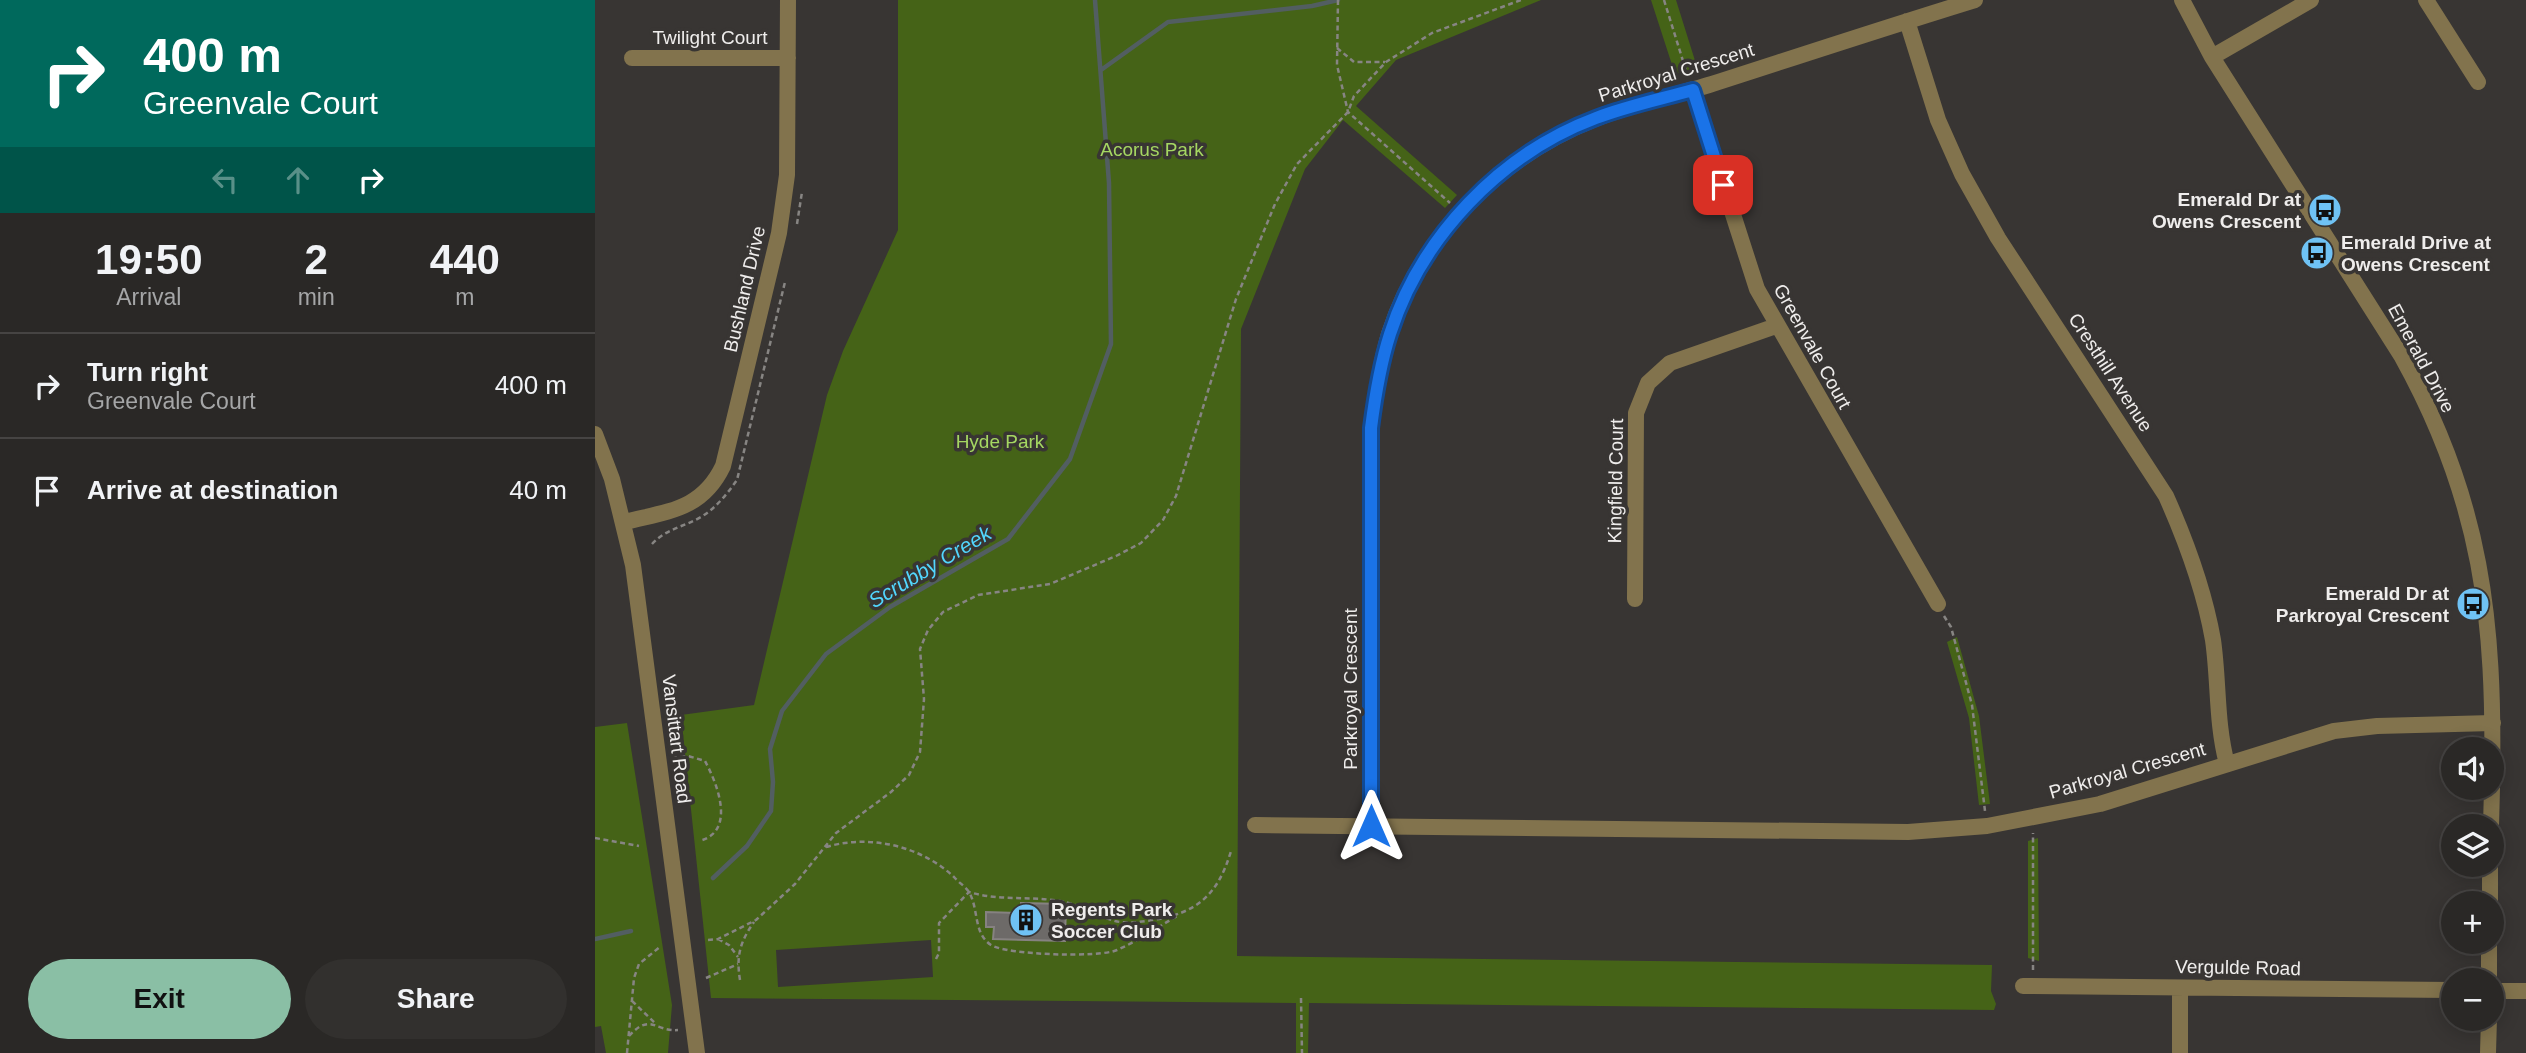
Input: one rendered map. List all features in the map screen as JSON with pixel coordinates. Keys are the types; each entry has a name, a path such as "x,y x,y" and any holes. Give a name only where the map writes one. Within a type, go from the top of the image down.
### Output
{"street":[{"name":"Bushland Drive","path":"625,522 678,509 701,497 714,484 723,466 779,233 787,175 788,0"},
{"name":"Parkroyal Crescent","path":"1975,0 1693,90 1596,118 1552,138 1484,187 1460,212 1428,254 1406,295 1390,334 1377,383 1371,428 1371,826 1908,832 1987,826 2100,804 2334,731 2377,726 2493,723"},
{"name":"Emerald Drive","path":"2182,0 2211,57 2402,357 2419,388 2446,451 2463,499 2481,569 2491,653 2493,737"},
{"path":"2211,57 2311,0"},
{"path":"2426,0 2478,82"},
{"name":"Cresthill Avenue","path":"1907,20 1938,120 1962,174 2005,249 2166,496 2204,596 2213,643 2219,736 2227,764"},
{"name":"Twilight Court","path":"632,58 788,58"},
{"name":"Greenvale Court","path":"1693,90 1744,257 1776,326 1938,604"},
{"name":"Kingfield Court","path":"1635,599 1636,413 1648,383 1670,363 1776,326"},
{"name":"Vansittart Road","path":"595,434 625,522 633,565 697,1053"},
{"path":"1255,825 1371,826"},
{"name":"Vergulde Road","path":"2028,986 2441,990"},
{"path":"2180,988 2180,1053"},
{"path":"2504,991 2526,991"},
{"path":"2487,1053 2488,1031"}],"path":[{"path":"1338,0 1339,80 1348,112 1460,212"},
{"path":"737,957 746,934 756,920 795,884 823,848 849,822 891,792 909,775 920,752 925,699 920,649 928,630 943,612 978,596 1050,584 1072,575 1141,542 1163,520 1176,496 1224,333 1275,204 1297,164 1348,112 1354,96 1386,62 1432,33 1521,0"},
{"path":"1664,0 1693,90"},
{"path":"1338,48 1354,62 1386,62"},
{"path":"1938,604 1951,627 1972,705 1987,826"},
{"path":"659,760 688,756 705,761 715,778 722,808 719,829 711,838 699,841"},
{"path":"2028,986 2033,833"},
{"path":"595,838 639,846"},
{"path":"823,848 853,840 921,853 938,862 969,892 990,898 1061,901 1117,922 1136,923 1177,916"},
{"path":"969,892 980,933 991,944 1007,951 1097,955 1116,951 1198,905 1217,886 1231,851"},
{"path":"936,958 939,953 941,919 969,892"},
{"path":"708,940 718,939 756,920"},
{"path":"718,939 729,945 737,957 740,980"},
{"path":"628,1053 631,1000 639,964 661,946"},
{"path":"706,978 738,964"},
{"path":"1301,998 1301,1053"},
{"path":"631,1000 655,1023 669,1031 694,1028"},
{"path":"629,1036 645,1023 655,1023"}],"green space":[{"name":"Hyde Park","path":"898,0 1541,0 1396,60 1356,106 1457,195 1445,208 1343,120 1305,169 1241,329 1237,956 1992,965 1991,991 1996,1004 1994,1010 1309,1003 1308,1053 1296,1053 1296,1003 711,998 681,715 754,705 827,395 843,351 898,230","holes":["1022,903 1066,905 1065,941 994,939 994,927 986,927 986,912 1021,913","931,940 933,977 778,987 776,950"]},
{"path":"1651,0 1676,0 1697,67 1675,74"},
{"path":"1957,637 1979,716 1990,804 1979,805 1969,718 1947,642"},
{"path":"627,723 672,1005 668,1053 606,1053 601,1026 595,1027 595,727"},
{"path":"2038,838 2039,961 2028,958 2028,841"}],"building":[{"name":"Regents Park Soccer Club","path":"1021,903 1066,904 1065,941 993,939 994,927 986,927 986,912 1021,913"}],"waterway":[{"name":"Scrubby Creek","path":"713,878 747,846 771,811 773,782 770,749 782,711 826,654 890,607 1008,539 1070,459 1111,344 1109,183 1095,0"},
{"path":"1101,70 1168,22 1312,6 1338,0"},
{"name":"Scrubby Creek","path":"595,939 631,931"}],"place":[{"name":"Emerald Dr at Owens Crescent","path":"2325,210"},
{"name":"Emerald Drive at Owens Crescent","path":"2317,253"},
{"name":"Emerald Dr at Parkroyal Crescent","path":"2473,604"},
{"name":"Regents Park Soccer Club","path":"1026,920"}],"route":[{"path":"1371,826 1371,428 1377,383 1390,334 1406,295 1428,254 1460,212 1484,187 1552,138 1596,118 1693,90 1723,185"}],"park label":[{"name":"Acorus Park","path":"1152,149"}]}
